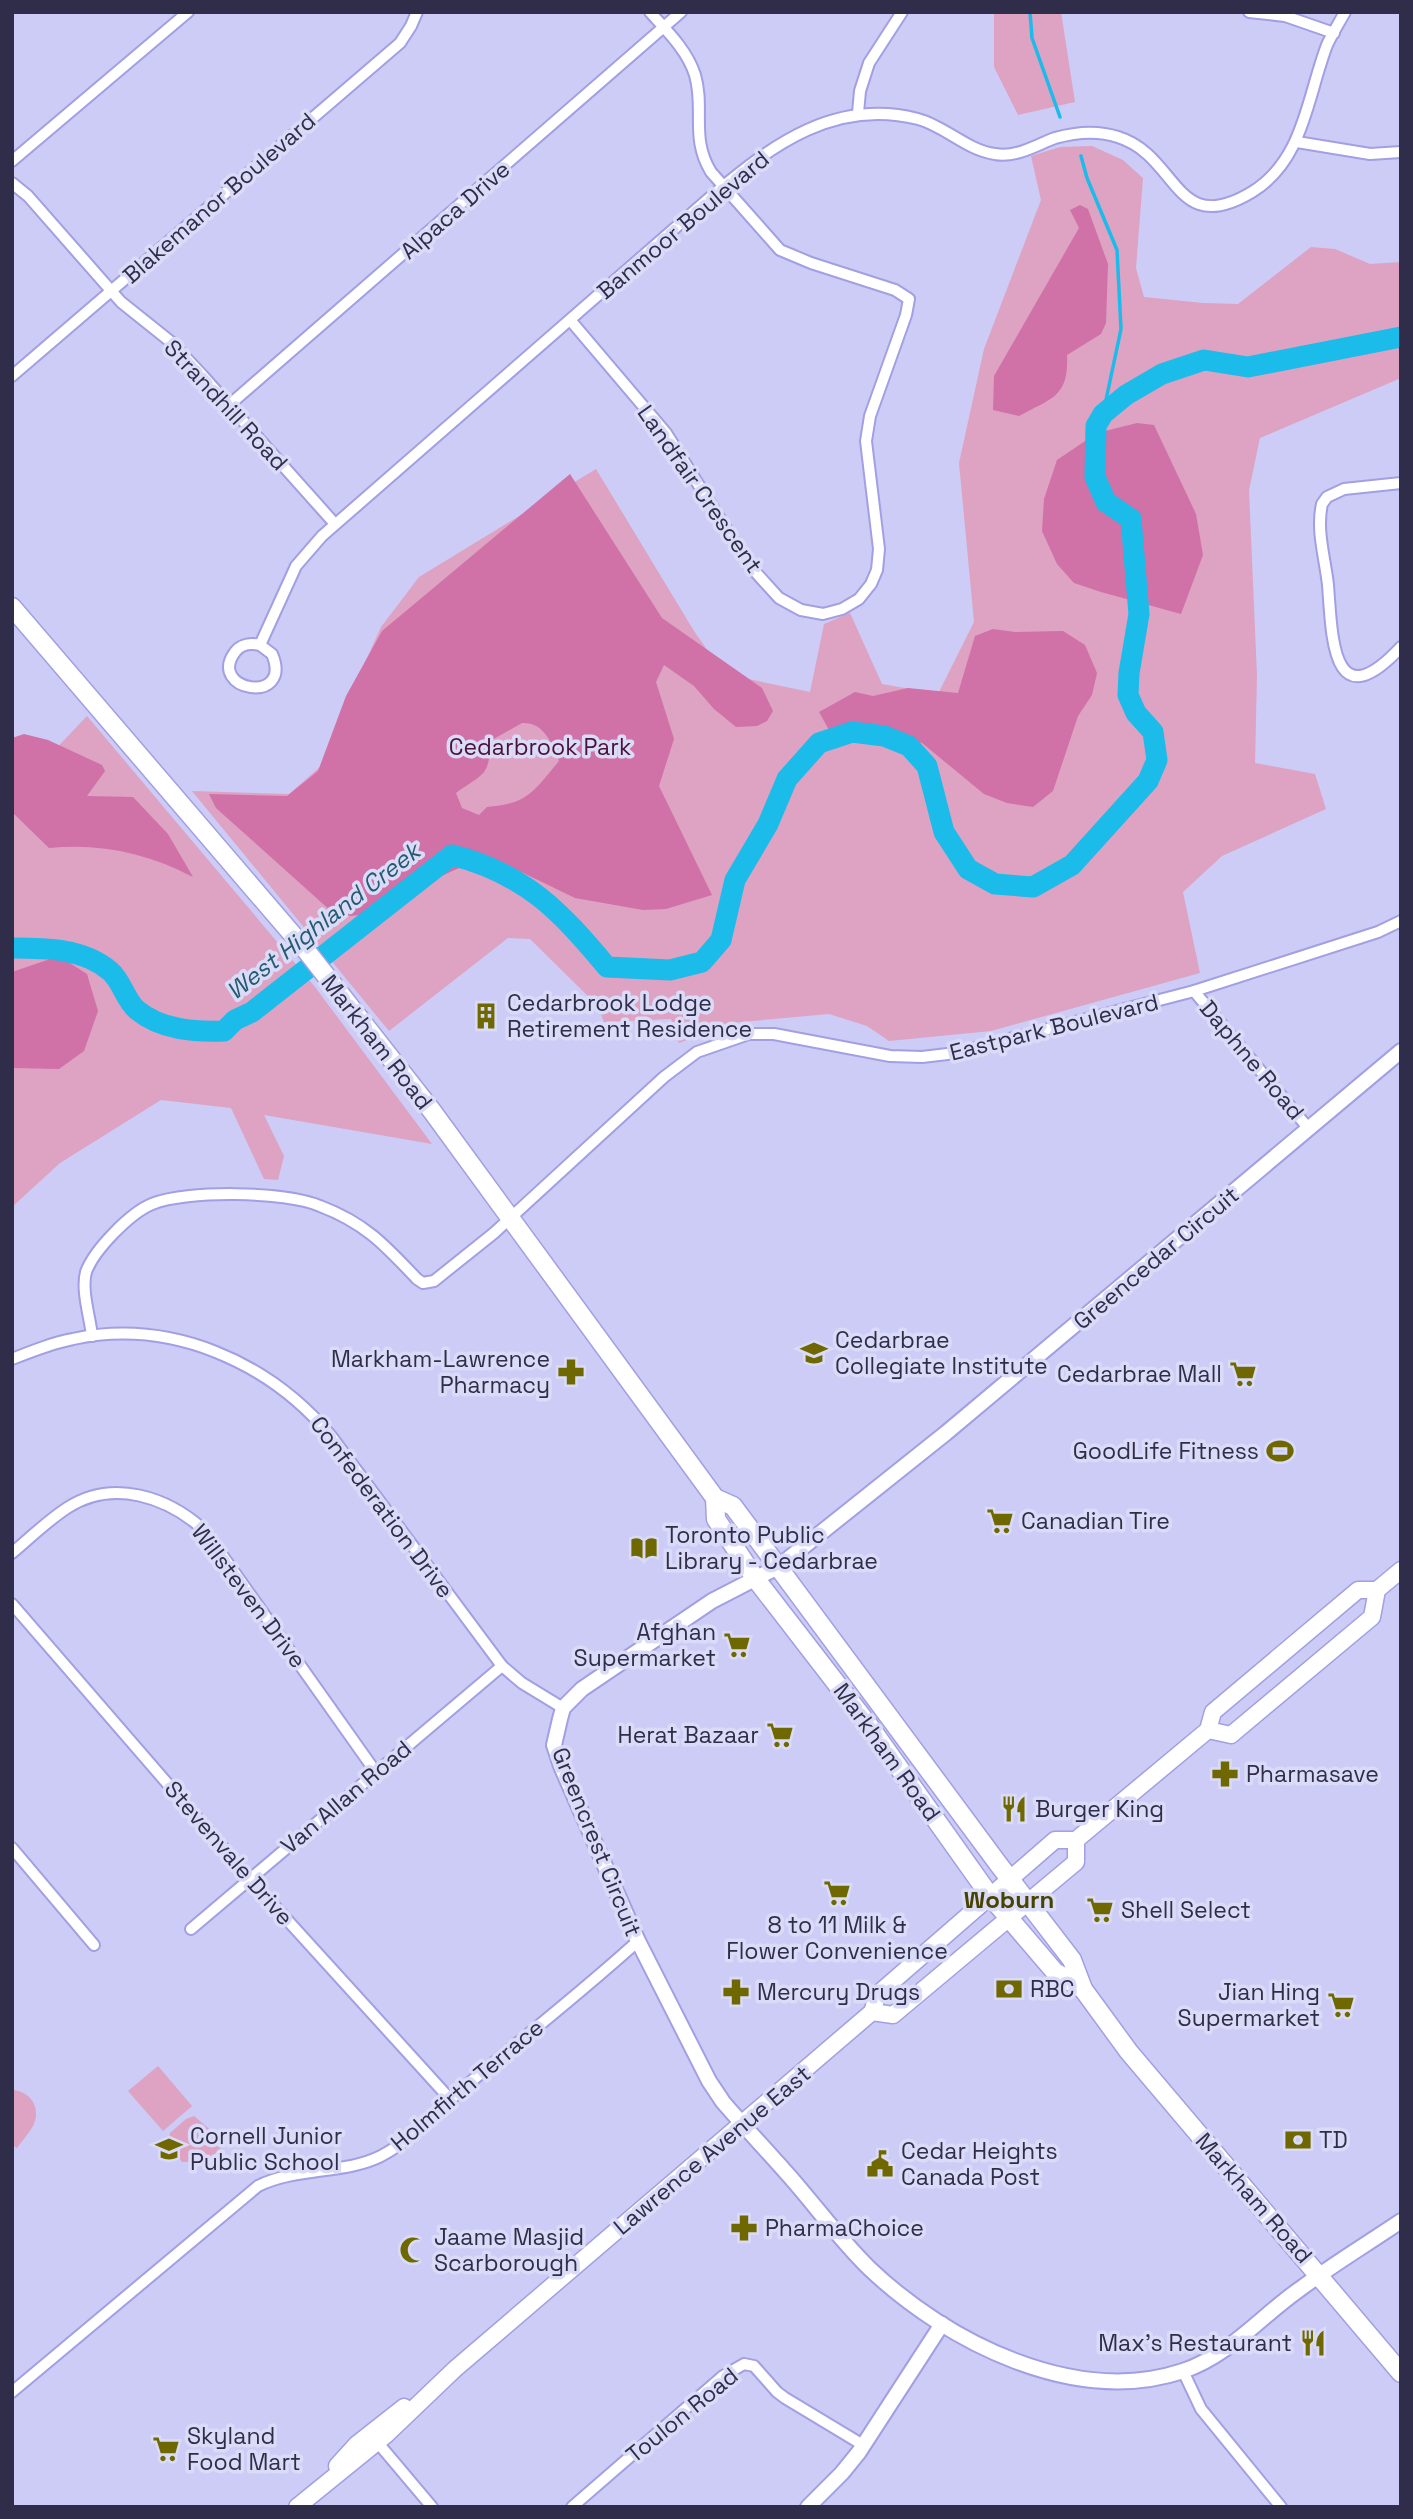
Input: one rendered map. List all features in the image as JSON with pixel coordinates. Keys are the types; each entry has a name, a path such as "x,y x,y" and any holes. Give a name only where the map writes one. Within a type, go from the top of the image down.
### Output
{"main road":[{"name":"Markham Road","path":"12,607 304,949 432,1111 715,1498 733,1506 1072,1960 1083,1989 1129,2052 1401,2373"},
{"name":"Markham Road","path":"715,1498 716,1519 755,1578 870,1727 990,1896 1055,1972 1083,1989"},
{"name":"Lawrence Avenue East","path":"299,2505 373,2438 873,2012 878,1994 1055,1840 1076,1840 1208,1730 1213,1712 1358,1590 1377,1590 1401,1570"},
{"path":"1208,1730 1231,1735 1323,1660 1372,1617 1377,1590"},
{"name":"Lawrence Avenue East","path":"873,2012 893,2015 1010,1918 1077,1861 1076,1840"}],"street":[{"path":"12,161 188,12"},
{"name":"Blakemanor Boulevard","path":"12,376 400,43 417,12"},
{"path":"650,12 678,43 691,63 698,93 698,128 702,158 724,186"},
{"name":"Alpaca Drive","path":"228,406 681,12"},
{"path":"858,113 860,91 869,62 902,12"},
{"path":"1249,12 1285,16 1334,33"},
{"name":"Banmoor Boulevard","path":"260,645 296,566 335,523 724,186 768,151 814,126 858,113 917,119 995,154 1019,153 1057,138 1091,131 1119,137 1143,149 1179,191 1201,207 1214,208 1253,191 1275,171 1297,142 1328,44 1345,12"},
{"path":"1297,142 1370,154 1401,152"},
{"name":"Strandhill Road","path":"12,183 28,196 111,291 146,324 172,342 335,523"},
{"name":"Landfair Crescent","path":"571,321 666,433 749,565 779,598 801,610 822,614 842,609 859,599 871,584 877,570 879,549 866,441 870,416 906,315 909,299 895,290 780,250 724,186"},
{"path":"1401,483 1335,492 1322,504 1320,528 1333,643 1338,664 1356,677 1371,674 1401,648"},
{"path":"246,645 260,645 272,654 276,669 269,682 262,687 247,688 234,679 231,672 232,659 240,648 246,645"},
{"name":"Eastpark Boulevard","path":"92,1336 86,1274 99,1248 142,1210 163,1201 256,1195 319,1205 369,1231 415,1278 423,1283 434,1281 510,1217 681,1062 697,1052 749,1034 774,1034 890,1056 922,1057 956,1053 1194,991 1378,932 1401,920"},
{"name":"Daphne Road","path":"1194,991 1309,1129"},
{"name":"Greencedar Circuit","path":"778,1567 938,1440 1401,1051"},
{"name":"Confederation Drive","path":"12,1359 52,1344 92,1336 130,1334 168,1338 224,1354 284,1389 308,1410 331,1436 502,1666 522,1683 563,1709"},
{"name":"Willsteven Drive","path":"12,1553 69,1507 94,1497 129,1493 155,1499 178,1510 205,1531 375,1771"},
{"path":"563,1709 582,1689 712,1601 778,1567"},
{"name":"Stevenvale Drive","path":"12,1604 250,1879 450,2099"},
{"name":"Van Allan Road","path":"191,1929 502,1666"},
{"name":"Greencrest Circuit","path":"563,1709 555,1735 556,1756 638,1941 709,2081 742,2124 844,2242 872,2270 942,2324 977,2344 1024,2364 1066,2377 1134,2380 1183,2371 1212,2357 1245,2335 1292,2294 1401,2221"},
{"path":"12,1848 94,1945"},
{"name":"Holmfirth Terrace","path":"12,2392 258,2186 284,2176 364,2162 380,2157 402,2143 450,2099 638,1941"},
{"path":"808,2507 842,2473 863,2445 942,2324"},
{"name":"Toulon Road","path":"572,2507 723,2376 744,2364 754,2366 785,2398 863,2445"},
{"path":"1183,2371 1201,2409 1281,2507"},
{"path":"373,2438 432,2507"}],"green space":[{"path":"994,12 1061,12 1075,102 1018,115 994,67"},
{"name":"Cedarbrook Park","path":"1092,146 1123,160 1143,178 1136,268 1144,297 1238,304 1311,247 1335,249 1370,264 1401,262 1401,378 1260,438 1249,490 1257,676 1255,763 1315,774 1326,809 1222,856 1183,892 1200,973 991,1031 889,1041 867,1026 829,1014 730,1023 679,1043 671,1019 604,1022 597,1005 530,939 508,938 389,1031 192,791 289,794 321,766 381,627 419,577 596,469 694,631 724,674 810,692 824,624 850,613 882,684 938,694 974,622 959,463 984,349 1041,200 1031,156 1060,147"},
{"path":"87,716 315,987 432,1144 264,1115 284,1156 278,1180 264,1179 231,1108 161,1100 60,1163 12,1207 12,762 31,775"},
{"path":"158,2066 192,2106 163,2131 128,2091"},
{"path":"12,2090 29,2097 36,2112 34,2124 17,2148 12,2145"},
{"path":"194,2116 221,2139 222,2147 207,2161 182,2162 169,2145 170,2133 186,2119"}],"shaded area":[{"path":"1080,205 1088,209 1108,264 1106,323 1101,334 1067,355 1065,380 1049,400 1019,416 993,410 994,376 1079,228 1070,210"},
{"path":"1137,423 1154,425 1196,514 1203,555 1181,614 1074,583 1057,564 1042,531 1044,499 1057,460 1097,433"},
{"path":"570,474 662,618 762,688 773,711 767,721 757,726 736,727 714,709 694,686 664,665 656,682 674,739 659,786 712,895 666,909 643,910 575,898 513,868 468,864 373,914 349,916 332,912 216,808 209,794 287,796 318,771 346,696 382,631","holes":["522,723 530,724 546,734 559,761 536,788 521,799 487,807 479,815 462,808 456,793 483,773 488,762 490,741"]},
{"path":"993,629 1015,632 1063,631 1085,645 1097,673 1092,695 1078,716 1053,791 1033,807 1007,803 984,794 922,743 903,737 843,737 829,730 819,712 855,692 873,696 908,688 958,693 975,636"},
{"path":"24,734 48,740 102,765 105,771 87,796 133,797 168,834 193,877 158,862 123,852 87,847 49,848 12,812 12,738"},
{"path":"59,956 87,974 98,1011 84,1051 59,1069 12,1068 12,972"}],"waterway":[{"path":"1030,12 1032,38 1060,117"},
{"path":"1081,156 1087,178 1117,250 1121,329 1103,414"},
{"name":"West Highland Creek","path":"12,948 50,949 88,958 114,975 133,1006 146,1017 167,1026 224,1031 452,855 501,873 540,897 607,967 670,970 702,962 721,940 735,880 768,824 787,779 819,743 852,732 884,736 909,746 927,766 944,832 968,869 995,884 1033,887 1072,865 1148,781 1157,760 1153,732 1136,713 1128,695 1139,614 1131,519 1106,502 1095,477 1096,426 1103,414 1126,395 1162,374 1204,360 1248,367 1401,337"}],"place":[{"name":"Cedarbrook Lodge Retirement Residence","path":"486,1016"},
{"name":"Cedarbrae Collegiate Institute","path":"814,1353"},
{"name":"Markham-Lawrence Pharmacy","path":"571,1372"},
{"name":"Cedarbrae Mall","path":"1243,1374"},
{"name":"GoodLife Fitness","path":"1280,1451"},
{"name":"Canadian Tire","path":"1000,1521"},
{"name":"Toronto Public Library - Cedarbrae","path":"644,1548"},
{"name":"Afghan Supermarket","path":"737,1645"},
{"name":"Herat Bazaar","path":"780,1735"},
{"name":"Pharmasave","path":"1225,1774"},
{"name":"Burger King","path":"1014,1809"},
{"name":"8 to 11 Milk & Flower Convenience","path":"837,1893"},
{"name":"Shell Select","path":"1100,1910"},
{"name":"RBC","path":"1009,1989"},
{"name":"Mercury Drugs","path":"736,1992"},
{"name":"Jian Hing Supermarket","path":"1341,2005"},
{"name":"TD","path":"1298,2140"},
{"name":"Cornell Junior Public School","path":"169,2149"},
{"name":"Cedar Heights Canada Post","path":"880,2164"},
{"name":"PharmaChoice","path":"744,2228"},
{"name":"Jaame Masjid Scarborough","path":"413,2250"},
{"name":"Max's Restaurant","path":"1313,2343"},
{"name":"Skyland Food Mart","path":"166,2449"}],"district":[{"name":"Woburn","path":"1009,1899"}]}
